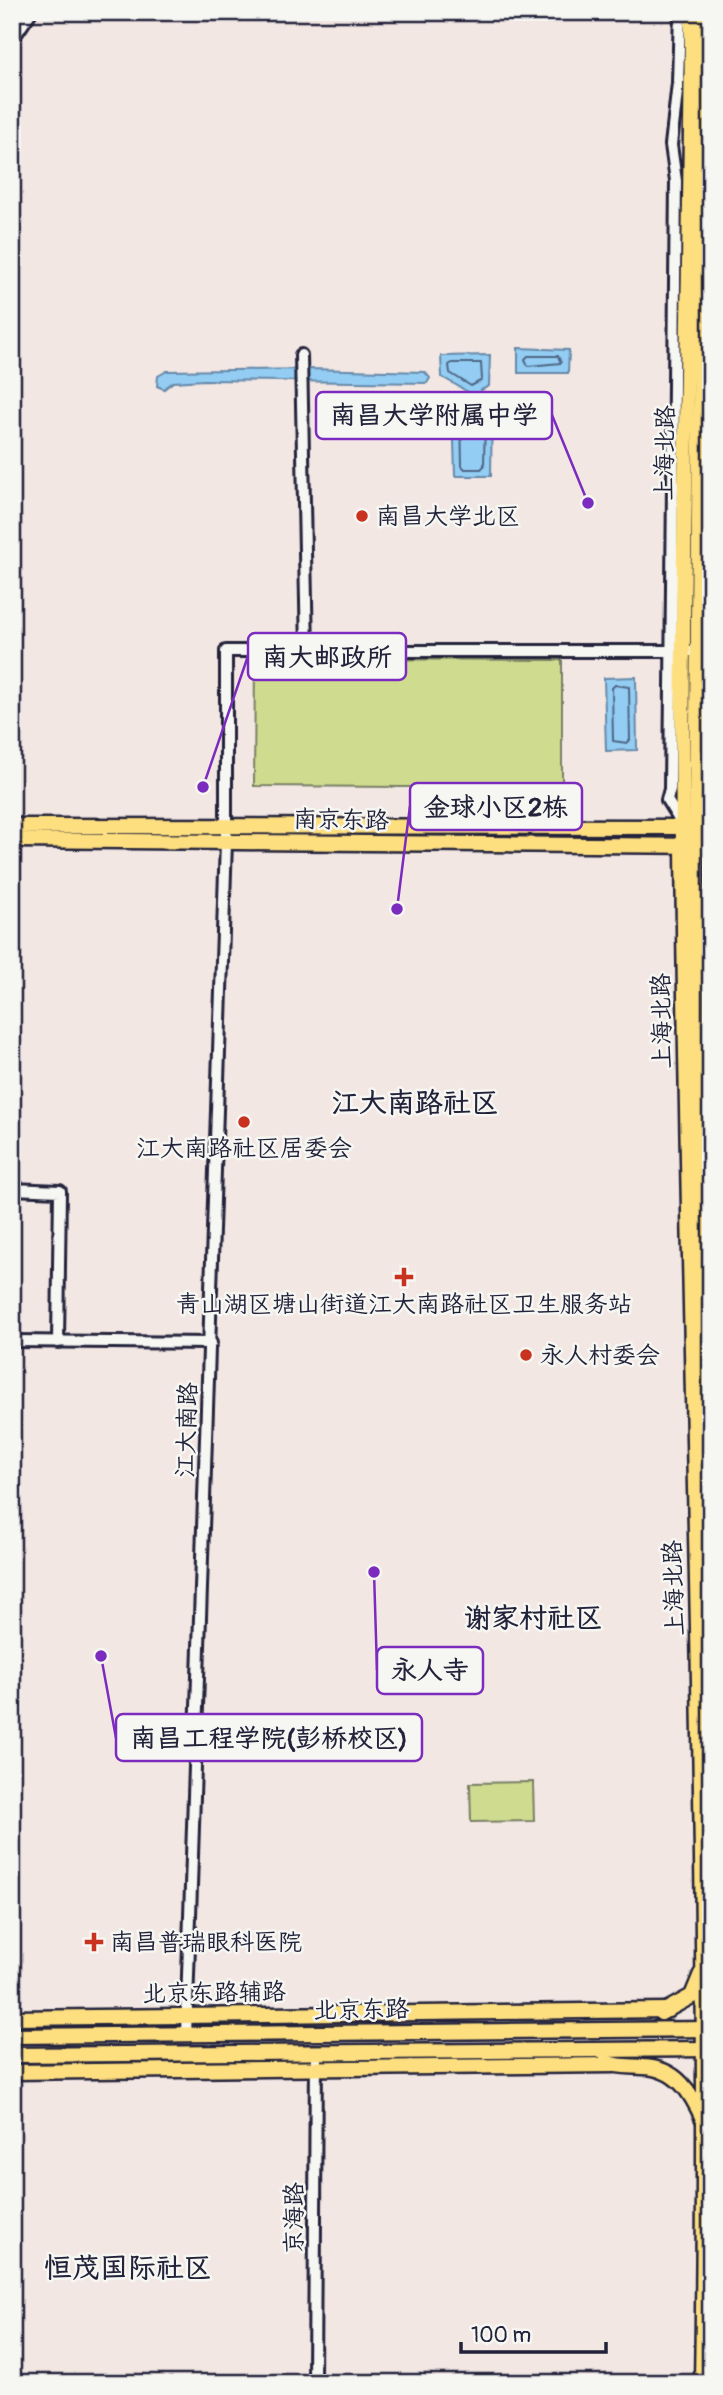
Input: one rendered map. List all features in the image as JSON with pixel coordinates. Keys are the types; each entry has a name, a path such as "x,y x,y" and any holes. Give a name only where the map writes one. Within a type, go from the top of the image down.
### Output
{"main road":[{"name":"上海北路","path":"692,12 691,264 697,1124 711,1641"},
{"name":"上海北路","path":"694,651 706,250 704,12"},
{"name":"南京东路","path":"12,826 697,846"},
{"name":"南京东路","path":"12,840 696,826"},
{"name":"上海北路","path":"697,846 689,1308 708,2029 702,2383"},
{"path":"610,2030 668,2010 692,1996 699,1984 705,1959"},
{"name":"北京东路辅路","path":"12,2018 668,2010"},
{"name":"北京东路","path":"12,2036 708,2029"},
{"path":"575,2049 613,2065"},
{"name":"北京东路","path":"12,2055 708,2049"},
{"path":"12,2072 613,2065 656,2067 679,2079 692,2094 706,2126"}],"street":[{"path":"12,40 31,12"},
{"path":"680,12 678,83 671,145 676,181 694,651"},
{"path":"696,826 667,800 694,651 711,338"},
{"path":"301,360 307,650 694,651"},
{"name":"江大南路","path":"186,2035 226,834 226,652 307,650"},
{"path":"12,1189 60,1191 58,1342"},
{"path":"12,1341 211,1343"},
{"name":"京海路","path":"314,2383 316,2053"}],"green space":[{"path":"255,659 562,660 562,788 254,786"},
{"path":"533,1782 534,1821 471,1822 470,1783"}],"water":[{"path":"518,348 569,350 568,373 518,373"},
{"path":"490,355 489,386 481,390 482,400 492,404 491,476 455,476 453,406 466,398 468,392 442,377 441,356"},
{"path":"308,369 425,372 430,378 427,383 204,380 173,382 164,389 157,386 158,376 167,371"},
{"path":"636,677 637,750 606,751 604,678"}],"place":[{"name":"南昌大学附属中学","path":"588,503"},
{"name":"南昌大学北区","path":"362,516"},
{"name":"南大邮政所","path":"203,787"},
{"name":"金球小区2栋","path":"397,909"},
{"name":"江大南路社区居委会","path":"244,1122"},
{"name":"青山湖区塘山街道江大南路社区卫生服务站","path":"404,1277"},
{"name":"永人村委会","path":"526,1355"},
{"name":"永人寺","path":"374,1572"},
{"name":"南昌工程学院(彭桥校区)","path":"101,1656"},
{"name":"南昌普瑞眼科医院","path":"94,1942"}],"district":[{"name":"江大南路社区","path":"415,1103"},
{"name":"谢家村社区","path":"533,1618"},
{"name":"恒茂国际社区","path":"128,2268"}]}
